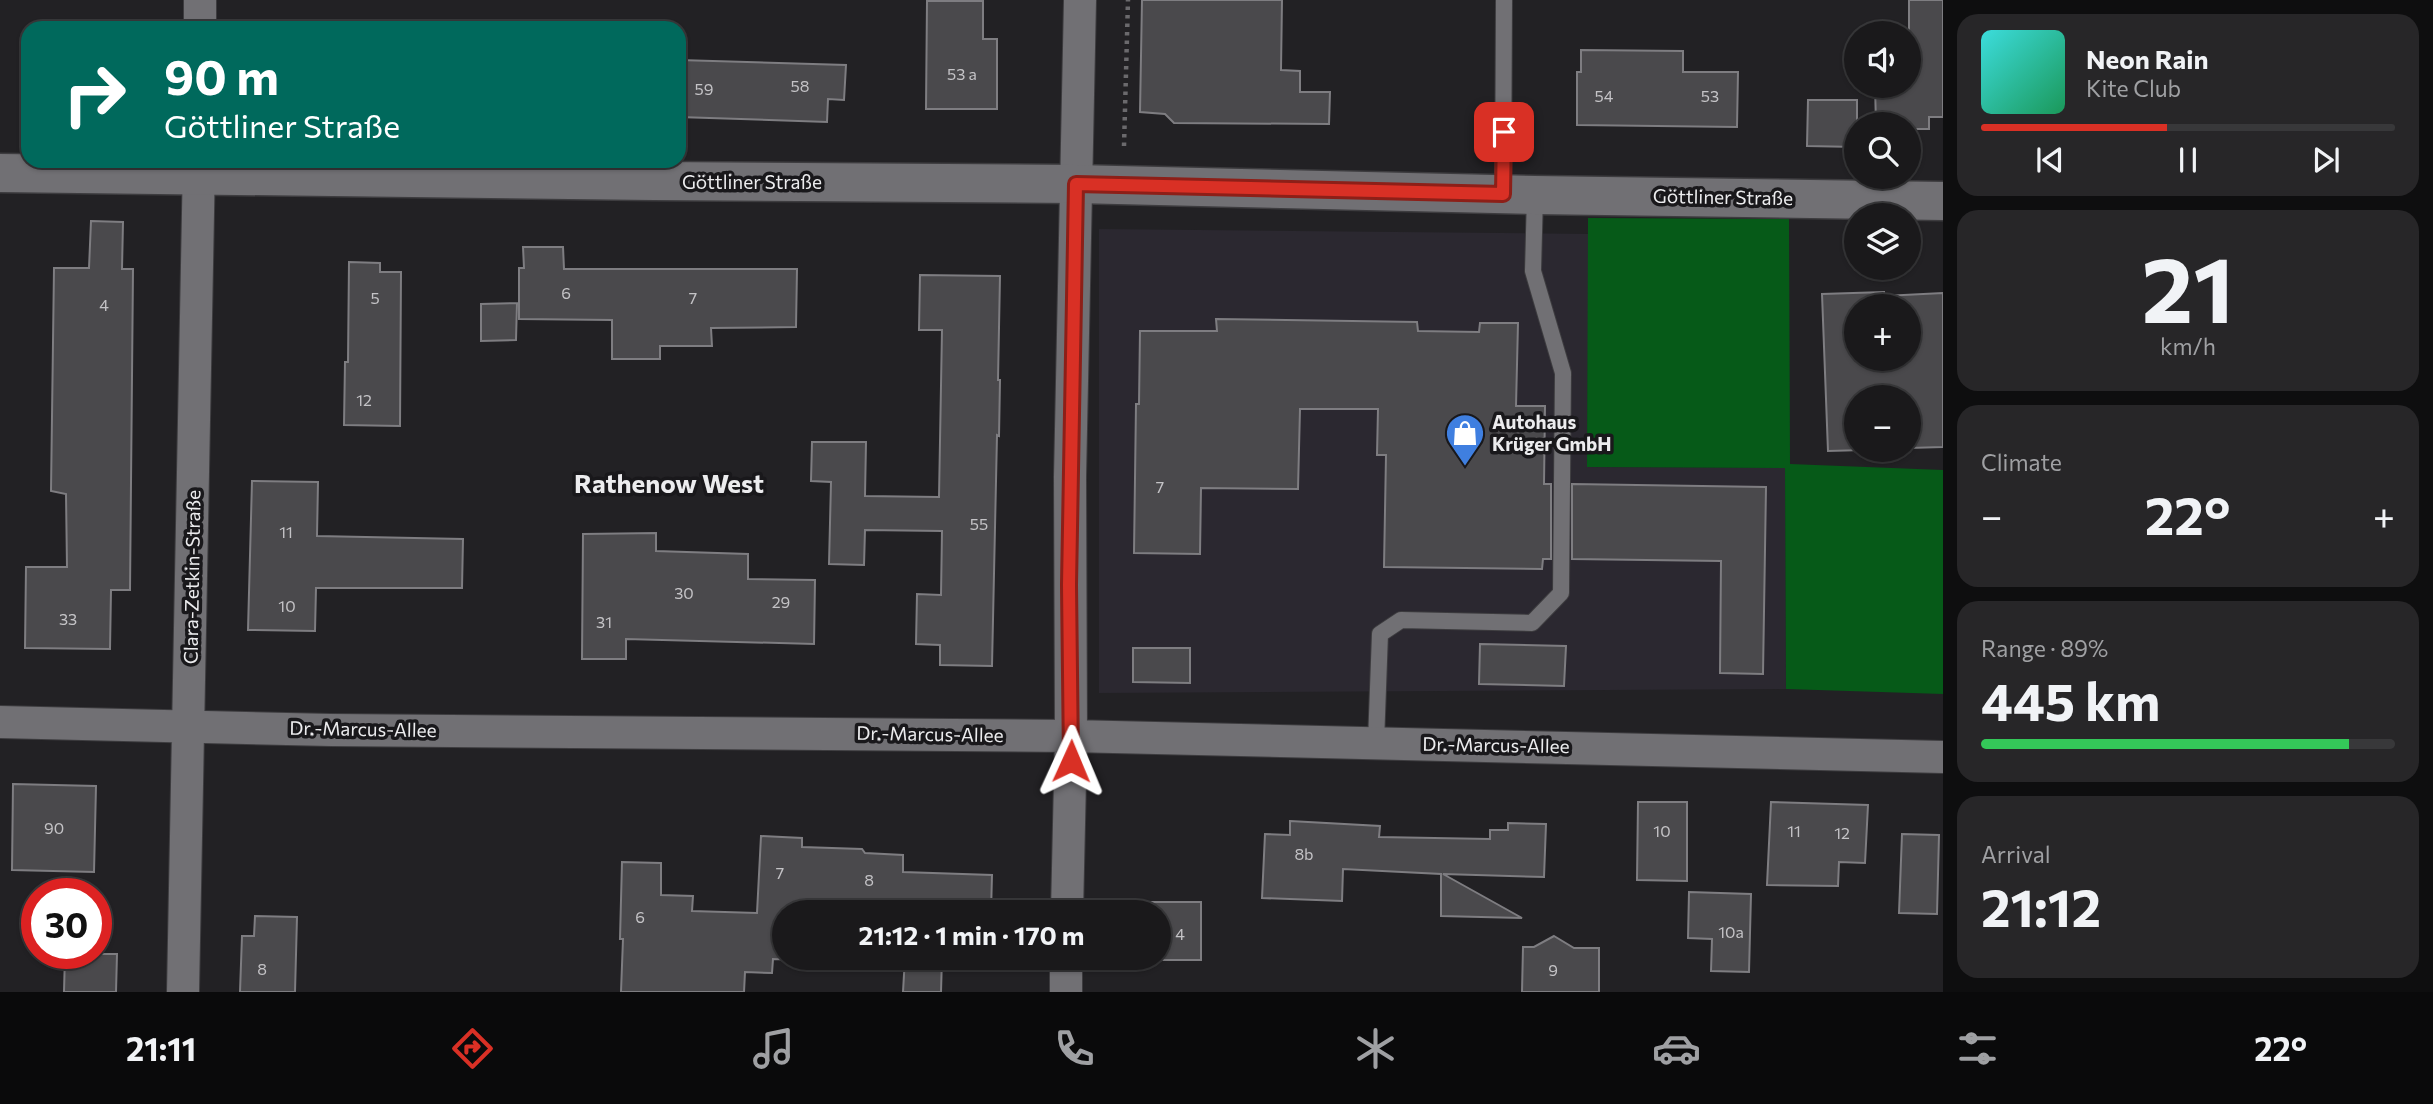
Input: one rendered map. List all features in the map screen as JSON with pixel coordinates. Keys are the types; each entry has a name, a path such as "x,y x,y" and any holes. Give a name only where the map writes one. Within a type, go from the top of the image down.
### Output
{"street":[{"path":"200,0 200,21"},
{"path":"1068,900 1071,736 1069,585 1080,0"},
{"name":"Göttliner Straße","path":"0,173 199,168 1943,201"},
{"name":"Clara-Zetkin-Straße","path":"183,992 199,168"},
{"name":"Dr.-Marcus-Allee","path":"0,722 331,730 1071,736 1943,757"},
{"path":"1066,970 1066,992"}],"lane":[{"path":"1376,742 1380,634 1401,620 1532,623 1561,593 1563,373 1533,271 1519,194 1504,0"}],"path":[{"path":"1124,150 1128,0"}],"shaded area":[{"path":"1099,229 1589,234 1587,467 1785,468 1786,689 1099,693"}],"green space":[{"path":"1588,218 1789,219 1790,464 1943,470 1943,694 1786,689 1785,468 1587,467"}],"building":[{"path":"1142,0 1282,0 1281,70 1300,71 1300,92 1330,92 1329,124 1174,123 1165,114 1140,112"},
{"path":"1909,0 1943,0 1943,117 1929,117 1929,129 1921,129 1921,112 1876,112 1875,98 1921,98 1921,21 1909,21"},
{"path":"927,1 983,1 983,39 997,39 997,109 926,109"},
{"path":"1581,50 1683,51 1683,72 1738,72 1737,127 1577,125 1577,72 1581,72"},
{"path":"686,60 846,65 844,100 828,99 827,122 686,117"},
{"path":"1808,100 1857,100 1857,112 1844,112 1844,147 1807,146"},
{"path":"91,221 123,222 122,269 133,269 130,590 111,590 110,649 25,648 26,567 67,567 66,494 51,491 54,268 89,268"},
{"path":"523,247 563,247 564,269 797,269 796,327 711,328 712,346 660,346 660,359 612,359 612,320 519,319 519,268 524,268"},
{"path":"349,262 380,263 380,272 401,272 400,426 344,425"},
{"path":"920,275 1000,276 999,436 997,435 992,666 940,665 940,645 916,644 917,594 941,595 942,531 865,530 864,565 829,564 831,482 811,481 812,442 866,442 865,496 939,497 942,330 919,330"},
{"path":"1884,292 1844,294 1844,371 1921,371 1921,294 1943,293 1943,447 1921,448 1921,385 1844,385 1844,451 1828,451 1822,294"},
{"path":"517,303 516,340 481,341 481,304"},
{"path":"1216,319 1417,322 1418,331 1479,332 1480,323 1518,323 1516,406 1545,406 1544,484 1551,484 1551,559 1543,559 1542,569 1384,567 1386,455 1377,455 1378,409 1300,409 1298,489 1201,488 1200,554 1134,553 1140,331 1217,331"},
{"path":"252,481 318,482 317,536 463,539 462,588 316,588 315,631 248,630"},
{"path":"1572,484 1766,487 1763,674 1720,673 1721,561 1572,559"},
{"path":"656,533 656,551 748,554 748,579 815,580 814,644 626,639 626,659 582,659 583,534"},
{"path":"1480,644 1566,646 1564,686 1479,684"},
{"path":"1133,648 1190,648 1190,683 1133,682"},
{"path":"13,784 96,786 94,872 12,870"},
{"path":"1638,802 1687,802 1687,881 1637,880"},
{"path":"1771,802 1868,805 1865,863 1839,862 1838,886 1767,885"},
{"path":"1290,821 1380,826 1379,837 1490,839 1490,830 1508,830 1508,823 1546,824 1544,877 1443,874 1522,918 1441,916 1441,874 1343,869 1342,901 1262,898 1265,834 1290,835"},
{"path":"1902,834 1939,835 1937,914 1899,913"},
{"path":"761,836 802,838 802,847 862,849 865,853 903,855 903,872 992,875 991,900 772,900 772,973 745,972 744,992 621,992 622,862 661,863 661,895 693,896 692,911 757,913"},
{"path":"1689,892 1751,894 1749,972 1711,971 1712,939 1688,938"},
{"path":"1171,902 1201,902 1201,960 1171,960"},
{"path":"255,916 297,917 295,992 240,992 242,936 254,936"},
{"path":"1554,936 1574,948 1599,948 1599,992 1522,992 1523,947 1534,947"},
{"path":"112,954 117,954 116,992 64,992 65,969 112,969"},
{"path":"904,970 942,970 941,992 903,992"}],"place":[{"name":"Autohaus Krüger GmbH","path":"1465,467"}],"district":[{"name":"Rathenow West","path":"669,484"}],"route":[{"path":"1071,761 1069,585 1076,184 1503,194 1504,132"}]}
